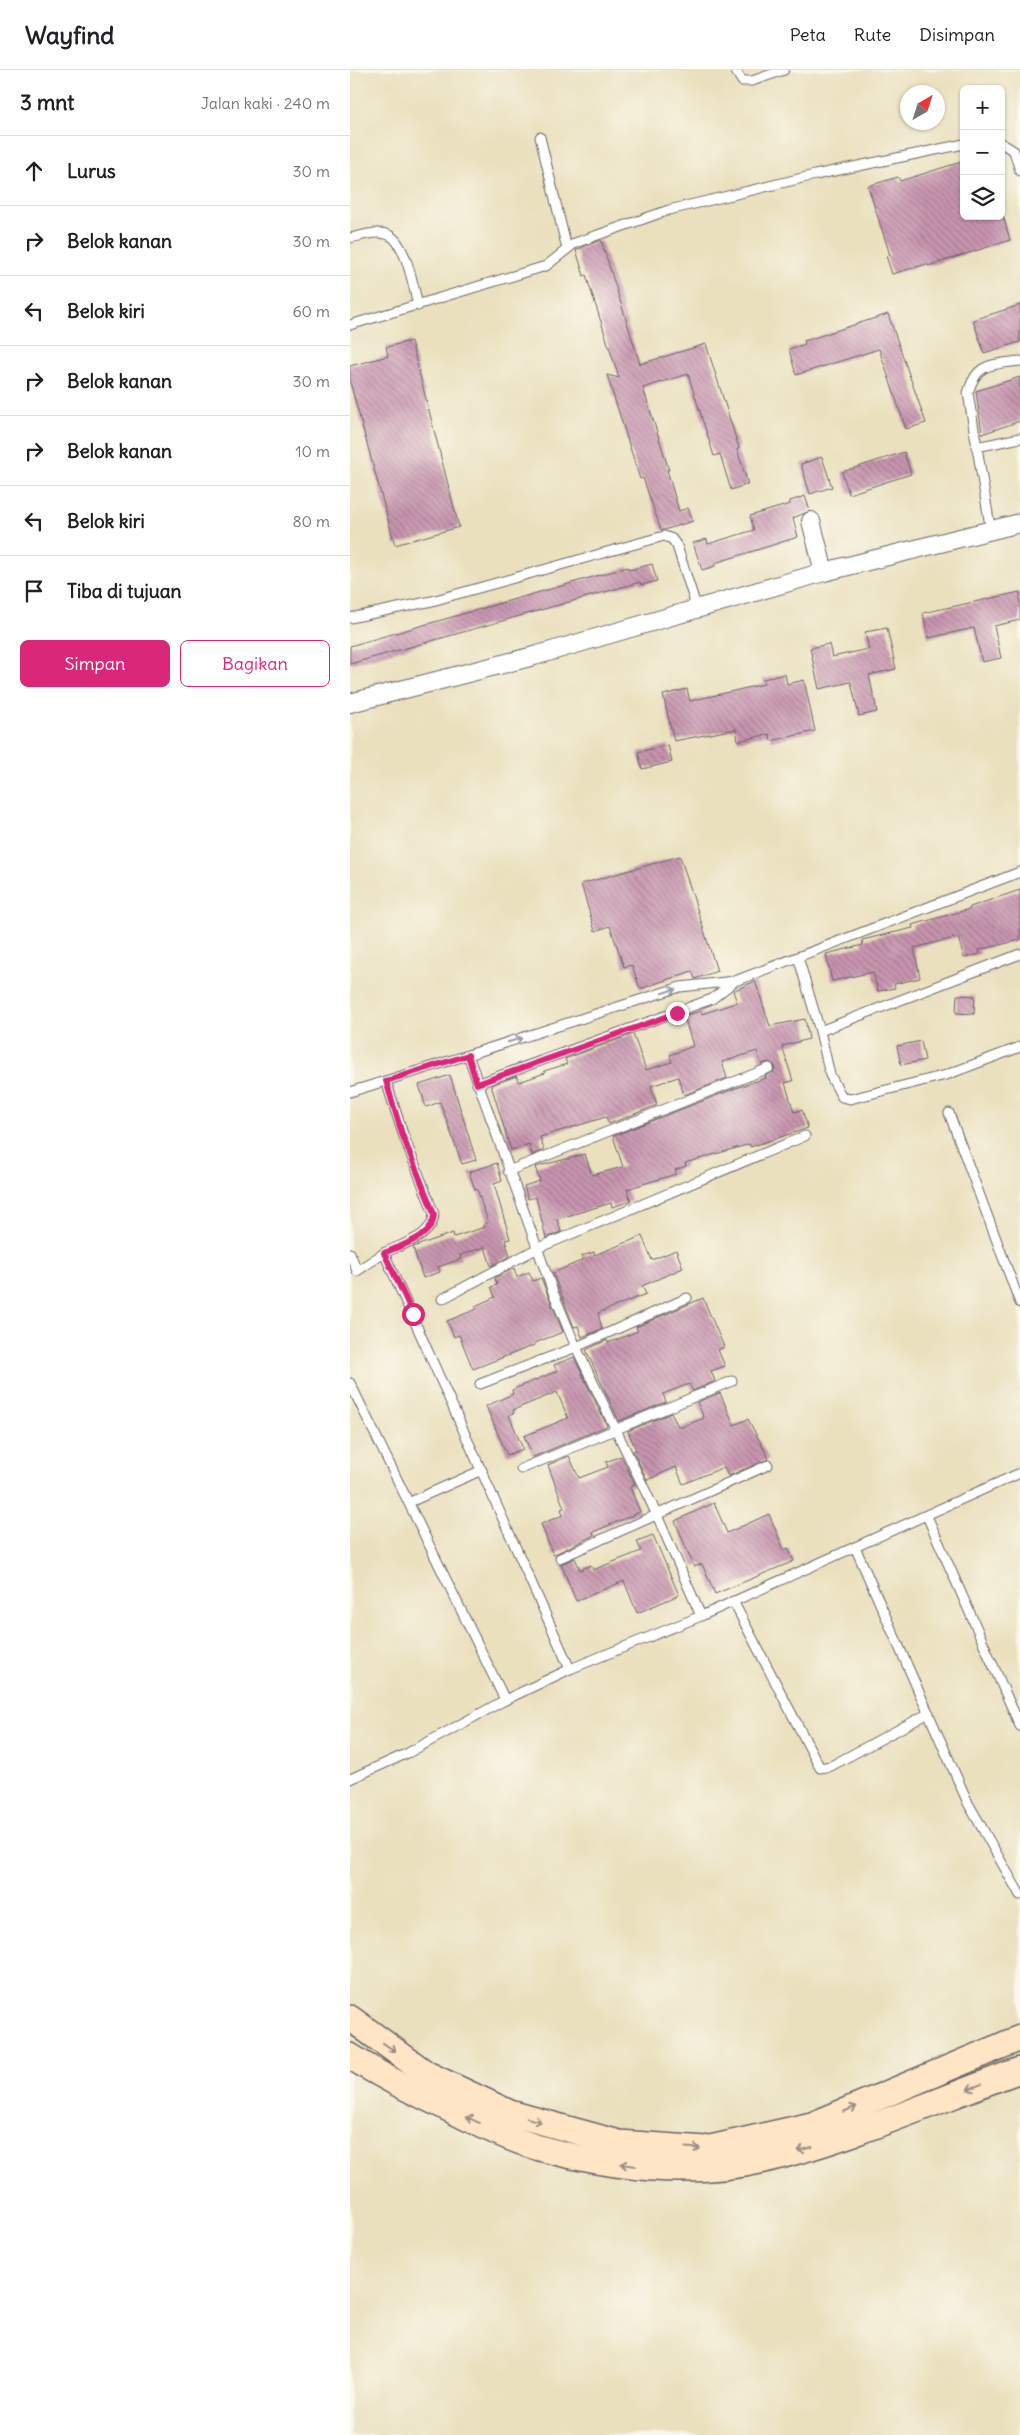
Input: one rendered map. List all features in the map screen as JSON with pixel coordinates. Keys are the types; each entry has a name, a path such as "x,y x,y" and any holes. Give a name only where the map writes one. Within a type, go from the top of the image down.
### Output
{"street":[{"path":"811,521 824,572"},
{"path":"350,703 534,656 824,572 991,532 1020,523"},
{"path":"350,2018 427,2074 510,2113 620,2143 706,2149 812,2125 1020,2038"},
{"path":"350,2056 379,2075 470,2119 542,2149 587,2159 658,2169 708,2169 762,2160 818,2146 1020,2070"}],"lane":[{"path":"735,70 742,81 752,80 784,70"},
{"path":"540,137 567,249"},
{"path":"350,325 546,266 575,243 669,210 815,175 960,145"},
{"path":"1005,145 1014,151 1020,171"},
{"path":"350,238 374,233 389,235 401,248 418,306"},
{"path":"991,532 968,393 972,378 979,370 987,366 1020,361"},
{"path":"976,447 1020,438"},
{"path":"350,618 432,601 664,536 672,539 677,546 697,609"},
{"path":"350,1092 680,987 735,981 1020,872"},
{"path":"820,1031 1020,954"},
{"path":"798,956 820,1031 830,1075 842,1096 850,1099 946,1075 1020,1047"},
{"path":"477,1084 712,999 735,981"},
{"path":"468,1055 508,1171 576,1347 656,1514 701,1616"},
{"path":"508,1171 769,1068"},
{"path":"350,1253 353,1274 384,1253 427,1231 434,1221 434,1214 402,1134 386,1081"},
{"path":"949,1112 1020,1303"},
{"path":"442,1299 538,1248 805,1136"},
{"path":"384,1253 570,1669"},
{"path":"480,1384 576,1347 687,1298"},
{"path":"521,1469 732,1381"},
{"path":"350,1383 410,1502 505,1700"},
{"path":"560,1558 768,1465"},
{"path":"410,1502 482,1470"},
{"path":"350,1779 408,1753 505,1700 570,1669 701,1616 1020,1473"},
{"path":"927,1516 1020,1726"},
{"path":"854,1548 968,1803 1020,1895"},
{"path":"733,1601 820,1768 823,1769 830,1766 929,1713"}],"building":[{"path":"960,162 960,220 1004,220 1010,240 928,266 927,264 892,274 886,256 890,255 868,186 898,177 900,181"},
{"path":"601,240 640,364 706,344 739,448 737,449 748,484 731,490 720,454 714,456 688,374 643,388 669,470 667,470 679,511 688,508 693,521 664,530 661,530 643,478 640,479 607,375 619,378 586,275 584,276 576,250"},
{"path":"1020,305 1020,342 984,353 973,320"},
{"path":"888,314 926,423 906,429 879,349 796,375 789,349 805,344 804,341"},
{"path":"411,341 459,527 395,545 350,382 350,366 388,356 386,347"},
{"path":"1020,377 1020,421 982,434 976,391"},
{"path":"904,452 911,474 849,494 842,472"},
{"path":"822,457 832,487 810,494 801,464"},
{"path":"805,496 810,511 793,518 798,537 715,563 715,566 702,570 693,543 707,539 708,544 754,530 750,516 790,504 790,501"},
{"path":"652,564 657,581 641,585 640,582 350,664 350,646 628,567 629,570"},
{"path":"1020,592 1020,620 994,626 1001,658 982,662 974,628 928,638 923,613"},
{"path":"887,628 896,669 869,675 877,712 859,716 851,682 819,689 810,648 829,644 832,657 869,649 865,632"},
{"path":"785,674 787,684 804,680 815,731 771,741 770,734 738,741 736,729 674,741 663,695 687,689 690,701 764,684 763,679"},
{"path":"668,745 672,762 642,769 638,752"},
{"path":"680,856 717,971 695,979 692,971 640,989 632,965 624,967 610,926 595,931 581,884"},
{"path":"1020,890 1020,940 979,950 980,954 964,958 958,937 914,948 920,978 894,984 895,988 878,991 873,972 832,981 826,954 863,945 862,940 913,928 912,925 970,909 970,907"},
{"path":"755,981 770,1026 805,1019 809,1039 782,1046 793,1081 785,1083 794,1112 802,1110 808,1128 750,1147 750,1144 685,1163 686,1166 675,1170 676,1174 627,1189 631,1201 612,1207 611,1203 557,1219 561,1232 546,1238 536,1197 528,1199 524,1186 540,1181 535,1167 585,1154 592,1175 623,1167 613,1136 766,1078 765,1076 774,1071 775,1066 769,1062 761,1064 757,1051 722,1062 727,1078 684,1095 678,1077 651,1086 657,1105 609,1124 606,1117 540,1137 544,1150 532,1155 529,1144 511,1150 491,1085 517,1076 519,1082 545,1073 544,1071 567,1064 565,1059 633,1034 646,1070 672,1062 670,1055 693,1046 684,1016 701,1011 702,1014 735,1003 737,1002 733,991"},
{"path":"957,995 975,996 974,1014 956,1013"},
{"path":"921,1041 925,1060 901,1065 897,1046"},
{"path":"450,1075 476,1160 462,1164 440,1102 426,1107 419,1085"},
{"path":"497,1163 502,1181 494,1184 510,1239 505,1240 510,1256 491,1266 485,1247 460,1255 461,1259 438,1267 440,1272 423,1278 413,1247 453,1233 454,1237 485,1227 484,1224 488,1222 469,1172"},
{"path":"642,1236 652,1260 676,1250 683,1268 642,1286 646,1294 598,1313 602,1329 582,1337 578,1326 574,1327 553,1273 583,1260 582,1256 594,1252 595,1255"},
{"path":"514,1268 517,1277 529,1272 533,1281 541,1278 563,1332 473,1369 459,1335 454,1337 447,1321 477,1309 475,1306 495,1297 491,1287 497,1285 495,1278"},
{"path":"703,1298 724,1347 718,1350 725,1366 711,1371 715,1381 693,1391 689,1384 663,1394 666,1402 619,1421 586,1350 607,1340 608,1343 638,1331 636,1327"},
{"path":"574,1357 607,1426 533,1457 524,1436 568,1418 557,1392 513,1410 514,1413 509,1415 523,1449 507,1455 486,1406 513,1394 512,1390 557,1371 554,1365"},
{"path":"720,1393 734,1425 748,1419 769,1459 728,1476 724,1467 683,1484 676,1467 647,1480 633,1451 636,1450 628,1431 671,1413 679,1428 704,1418 697,1402"},
{"path":"569,1456 579,1478 608,1467 606,1462 621,1456 635,1484 630,1487 640,1512 593,1532 594,1535 553,1555 541,1524 563,1515 561,1509 564,1508 548,1465"},
{"path":"714,1503 727,1533 769,1514 784,1550 788,1548 794,1561 715,1594 702,1564 694,1567 675,1521"},
{"path":"653,1535 679,1595 637,1613 624,1581 576,1601 561,1564 575,1558 580,1570 591,1565 593,1570 641,1551 637,1541"}],"route":[{"path":"413,1314 384,1253 427,1231 434,1221 434,1214 402,1134 386,1081 468,1055 477,1084 677,1013"}]}
